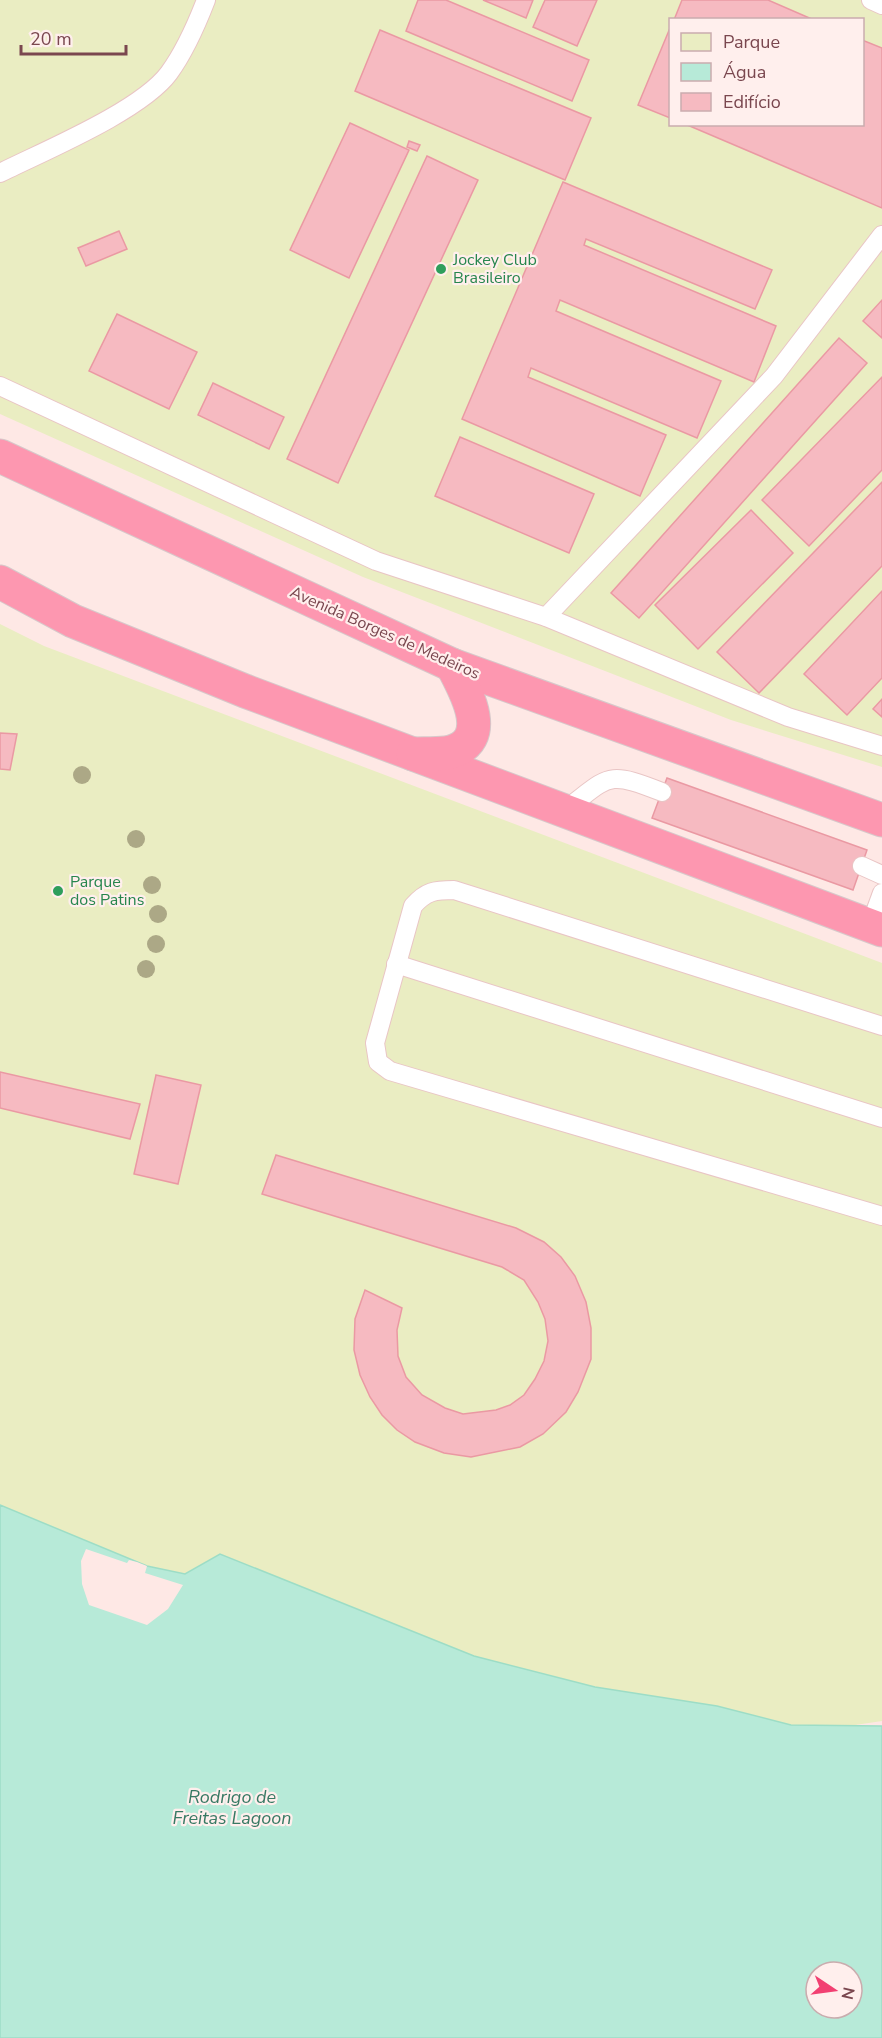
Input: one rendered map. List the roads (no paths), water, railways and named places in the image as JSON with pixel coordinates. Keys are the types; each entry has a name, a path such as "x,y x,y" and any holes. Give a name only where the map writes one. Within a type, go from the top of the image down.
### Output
{"highway":[{"name":"Avenida Borges de Medeiros","path":"0,456 452,665 882,820"},
{"path":"0,582 73,621 408,754 876,928"},
{"path":"408,754 451,752 467,742 474,727 472,707 452,665"}],"lane":[{"path":"0,173 131,106 168,75 194,31 206,0"},
{"path":"872,0 882,5"},
{"path":"546,617 774,376 882,235"},
{"path":"0,386 376,561 546,617 788,717 882,746"},
{"path":"562,812 610,778 622,778 662,792"},
{"path":"861,866 882,875"},
{"path":"882,1026 454,890 435,890 423,894 413,906 375,1043 378,1062 390,1071 882,1216"},
{"path":"876,928 882,893"},
{"path":"396,964 882,1118"}],"water":[{"name":"Rodrigo de Freitas Lagoon","path":"0,1505 147,1566 185,1574 220,1554 474,1656 595,1687 717,1706 791,1725 882,1726 882,2038 0,2038"}],"place":[{"name":"Jockey Club Brasileiro","path":"441,269"},
{"name":"Parque dos Patins","path":"58,891"}]}
